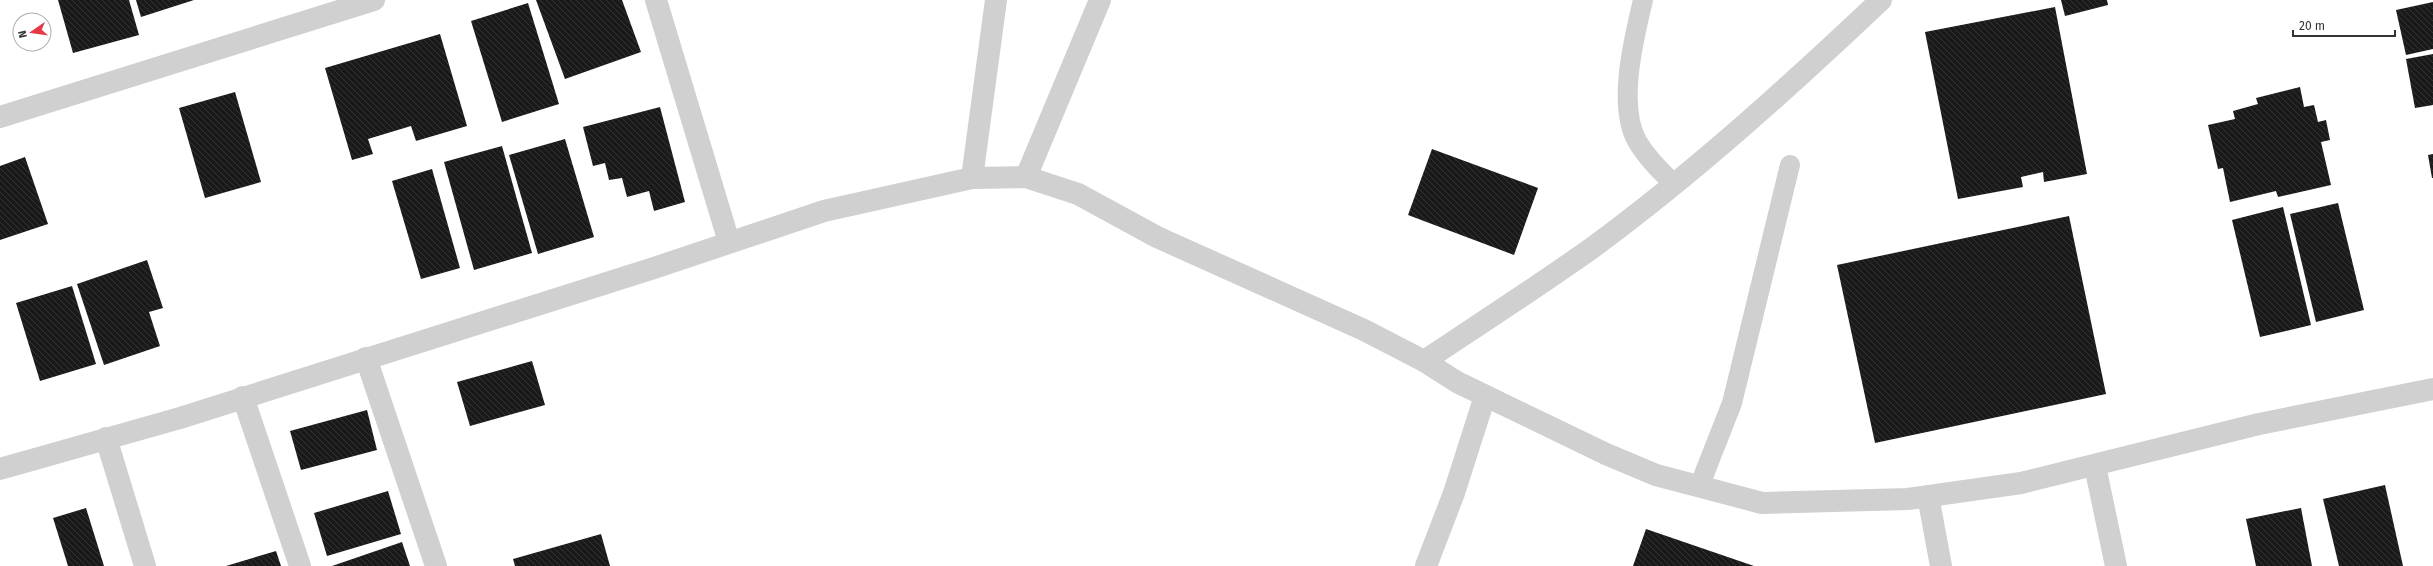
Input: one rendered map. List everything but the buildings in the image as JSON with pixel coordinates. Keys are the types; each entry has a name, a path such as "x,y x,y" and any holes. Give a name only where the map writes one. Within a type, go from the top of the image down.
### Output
{"street":[{"path":"0,116 374,0"},
{"path":"656,0 729,242"},
{"path":"972,178 996,0"},
{"path":"1026,177 1100,0"},
{"path":"1424,361 1592,247 1673,183 1790,86 1881,0"},
{"path":"0,469 243,397 654,268 824,211 972,178 1026,177 1078,194 1157,237 1364,330 1424,361 1485,396 1613,457 1656,475 1762,503 1852,502 1928,496 2021,483 2095,466 2259,424 2433,389"},
{"path":"366,358 436,566"},
{"path":"1426,566 1454,493 1485,396"},
{"path":"243,397 300,566"},
{"path":"106,438 145,566"},
{"path":"2095,466 2116,566"},
{"path":"1928,496 1942,566"}],"lane":[{"path":"1642,0 1633,41 1628,97 1631,124 1636,140 1650,162 1673,183"},
{"path":"1699,487 1732,403 1790,165"}]}
